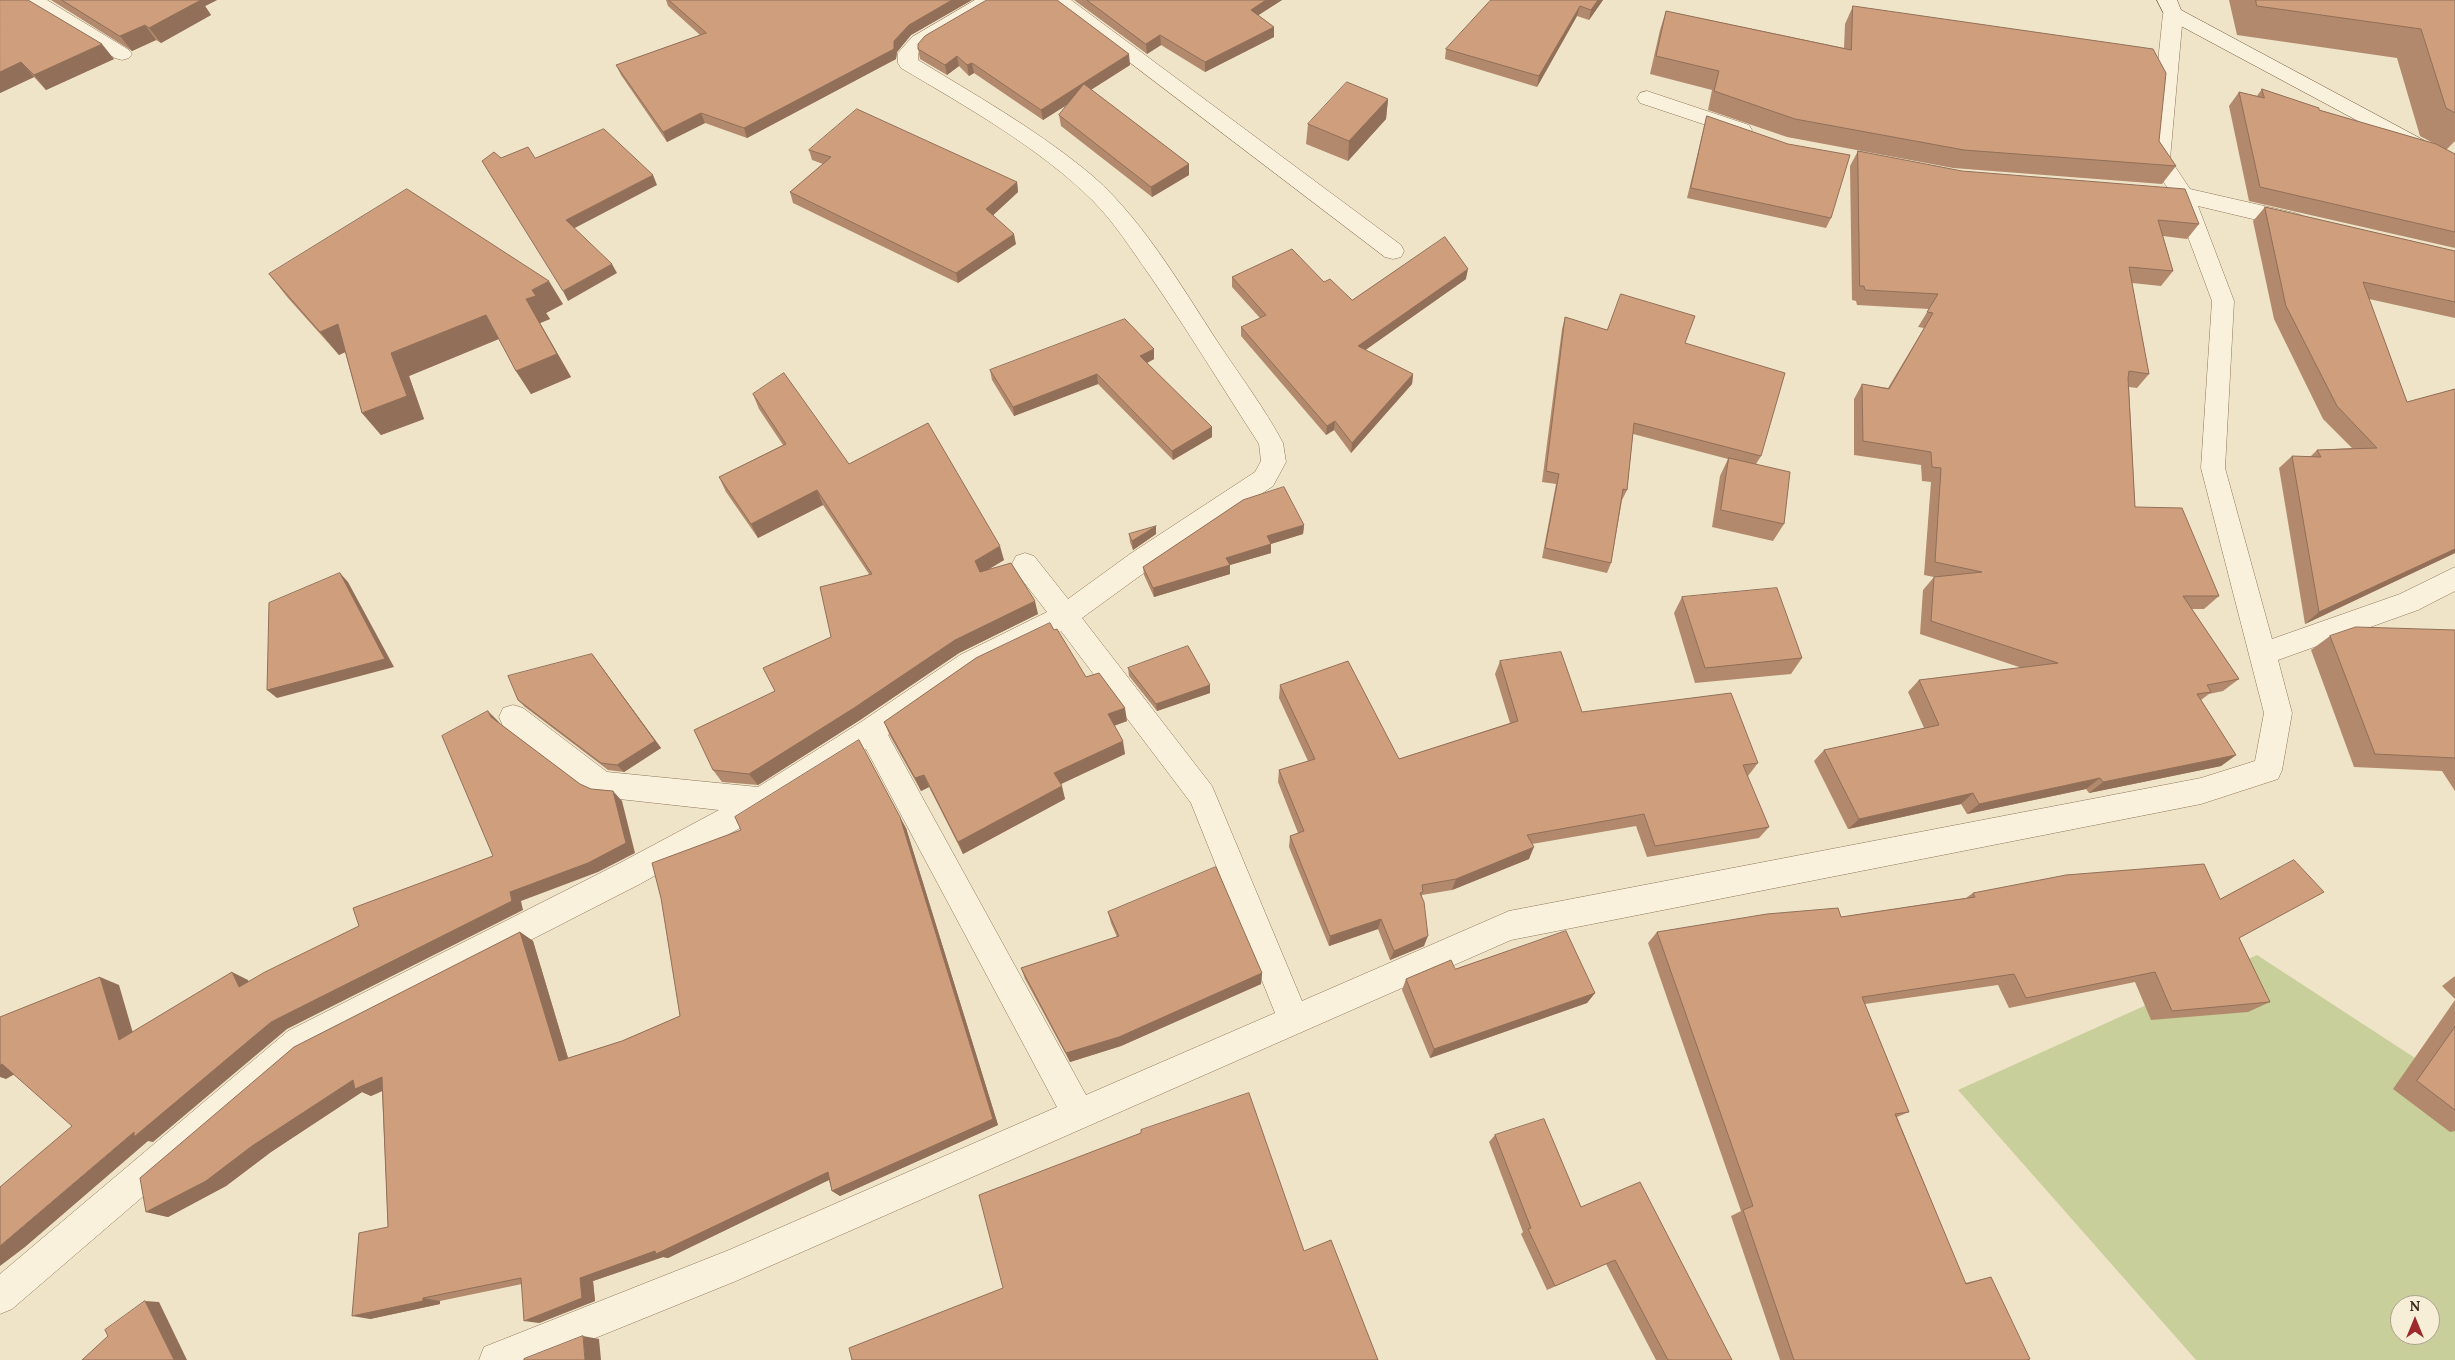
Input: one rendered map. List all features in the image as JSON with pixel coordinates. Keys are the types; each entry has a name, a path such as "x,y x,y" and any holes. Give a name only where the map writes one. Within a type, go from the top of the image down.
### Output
{"street":[{"path":"33,0 122,54"},
{"path":"0,1297 299,1042 629,874 762,801 872,731 970,663 1065,616 1139,562 1264,479 1274,462 1272,443 1175,295 1123,221 1102,197 1076,173 983,108 908,63 908,53 919,40 989,0"},
{"path":"1058,0 1392,251"},
{"path":"497,1360 736,1264 1509,926 2201,791 2268,770 2278,713 2213,468 2223,301 2183,195 2159,159 2170,7 2455,166"},
{"path":"1647,98 1757,136"},
{"path":"2145,192 2183,195 2319,227"},
{"path":"1025,564 1202,795 1294,1020"},
{"path":"2262,654 2409,602 2455,578"},
{"path":"513,717 600,784 762,801"},
{"path":"872,731 1078,1115"}],"green space":[{"path":"2257,955 2455,1084 2455,1360 2196,1360 1958,1090"}],"building":[{"path":"0,0 28,0 102,44 34,75 21,62 0,72"},
{"path":"62,0 201,0 149,28 145,25 120,36"},
{"path":"669,0 952,0 909,25 894,41 894,49 744,128 701,113 663,132 616,65 706,33"},
{"path":"987,0 1057,0 1129,54 1041,110 972,63 967,65 957,56 945,65 918,49 918,44 925,36"},
{"path":"1087,0 1266,0 1251,10 1274,27 1205,62 1160,35 1146,44"},
{"path":"1491,0 1598,0 1591,10 1580,6 1539,76 1446,49"},
{"path":"2256,0 2455,0 2455,113 2446,108 2421,29 2257,6"},
{"path":"1853,6 2153,49 2166,73 2159,141 2176,166 1964,150 1795,119 1714,91 1719,71 1656,56 1666,11 1851,50"},
{"path":"1347,82 1388,99 1349,141 1308,124"},
{"path":"1084,84 1189,164 1151,187 1059,115"},
{"path":"2262,89 2319,108 2319,110 2436,144 2455,154 2455,232 2260,187 2239,92 2264,98"},
{"path":"857,109 1017,182 986,209 1014,234 956,273 790,192 831,157 809,150"},
{"path":"1707,116 1788,144 1850,155 1831,218 1691,188"},
{"path":"604,129 653,175 566,220 612,264 563,291 482,161 494,152 501,158 528,147 535,158"},
{"path":"1858,151 1962,171 2185,189 2199,224 2158,220 2173,271 2129,267 2149,374 2129,371 2128,378 2135,507 2182,508 2219,596 2183,596 2239,679 2207,685 2211,692 2197,694 2236,755 2103,782 2100,778 1979,804 1973,793 1859,819 1824,750 1939,725 1919,680 2058,663 1931,621 1934,577 1982,572 1935,562 1941,468 1932,467 1931,452 1863,441 1862,384 1889,389 1933,313 1927,312 1938,294 1865,290 1864,286 1860,286"},
{"path":"407,189 549,281 532,290 536,296 526,299 557,354 516,371 486,315 391,353 407,396 362,413 338,324 320,332 269,274"},
{"path":"2265,207 2455,251 2455,302 2363,282 2407,402 2455,389 2455,549 2319,612 2292,456 2321,457 2317,450 2377,448 2337,406 2286,306"},
{"path":"1445,237 1468,269 1358,346 1413,374 1352,443 1335,421 1327,426 1241,327 1266,315 1232,277 1292,249 1324,282 1330,279 1352,300"},
{"path":"1621,294 1695,316 1685,343 1785,373 1761,456 1634,423 1627,490 1623,489 1611,563 1545,548 1559,474 1546,471 1565,317 1607,330"},
{"path":"1125,319 1154,349 1140,356 1212,427 1172,451 1097,374 1013,407 990,370"},
{"path":"784,373 849,464 928,423 1000,546 975,561 980,572 1011,563 1035,601 955,640 854,708 749,774 713,770 694,730 775,691 763,668 831,637 820,587 872,574 817,490 751,524 719,477 786,444 753,394"},
{"path":"1729,458 1790,472 1784,524 1721,510"},
{"path":"1284,487 1304,525 1267,536 1271,544 1226,558 1230,565 1153,588 1143,567 1243,500"},
{"path":"1156,526 1132,541 1129,534"},
{"path":"340,573 385,659 267,690 269,603"},
{"path":"1777,588 1802,658 1705,668 1682,597"},
{"path":"1050,623 1054,630 1057,629 1086,677 1099,673 1125,708 1108,714 1123,741 1054,773 1062,786 958,842 924,775 915,778 884,722 976,658"},
{"path":"2356,627 2455,630 2455,758 2375,754 2330,636"},
{"path":"1188,646 1210,685 1156,704 1128,668"},
{"path":"1561,652 1582,712 1731,693 1758,763 1743,765 1769,827 1655,846 1644,814 1527,835 1534,847 1456,879 1422,885 1423,892 1420,893 1424,902 1428,936 1394,951 1381,919 1330,936 1290,836 1304,831 1279,770 1315,759 1280,685 1348,661 1399,759 1518,721 1500,661"},
{"path":"592,654 655,741 617,765 601,763 518,700 508,676"},
{"path":"488,711 491,717 580,784 591,789 613,791 626,843 588,863 510,892 512,901 271,1022 134,1137 134,1132 0,1246 0,1187 72,1126 2,1064 0,1065 0,1017 100,977 119,1040 232,972 239,987 265,972 359,926 353,908 493,856 442,736"},
{"path":"859,740 900,817 993,1119 832,1191 828,1172 656,1254 655,1251 580,1278 582,1298 524,1321 521,1278 423,1298 423,1301 352,1316 359,1233 388,1227 382,1077 355,1089 353,1080 252,1146 206,1181 146,1212 140,1178 294,1047 520,932 559,1061 622,1041 680,1016 661,898 652,863 741,830 735,817"},
{"path":"2294,860 2324,892 2239,938 2270,1002 2172,1011 2155,972 2026,998 2014,974 1862,997 1909,1112 1895,1114 1966,1284 1991,1277 2030,1359 1794,1360 1743,1210 1753,1206 1657,932 1767,914 1838,908 1841,917 1975,897 1973,893 2066,875 2204,864 2220,899"},
{"path":"1216,867 1262,973 1119,1037 1066,1053 1021,968 1119,936 1108,912"},
{"path":"1566,931 1595,993 1434,1049 1406,979 1451,960 1455,969"},
{"path":"2455,1027 2455,1110 2417,1081"},
{"path":"1249,1093 1304,1251 1331,1240 1378,1360 852,1360 849,1348 1003,1288 979,1195 1141,1133 1141,1130"},
{"path":"1544,1119 1581,1207 1640,1182 1732,1360 1668,1360 1615,1260 1555,1286 1528,1229 1531,1228 1495,1135"},
{"path":"145,1301 174,1360 82,1360 108,1336 105,1330"},
{"path":"583,1336 585,1360 524,1360 524,1359"}]}
